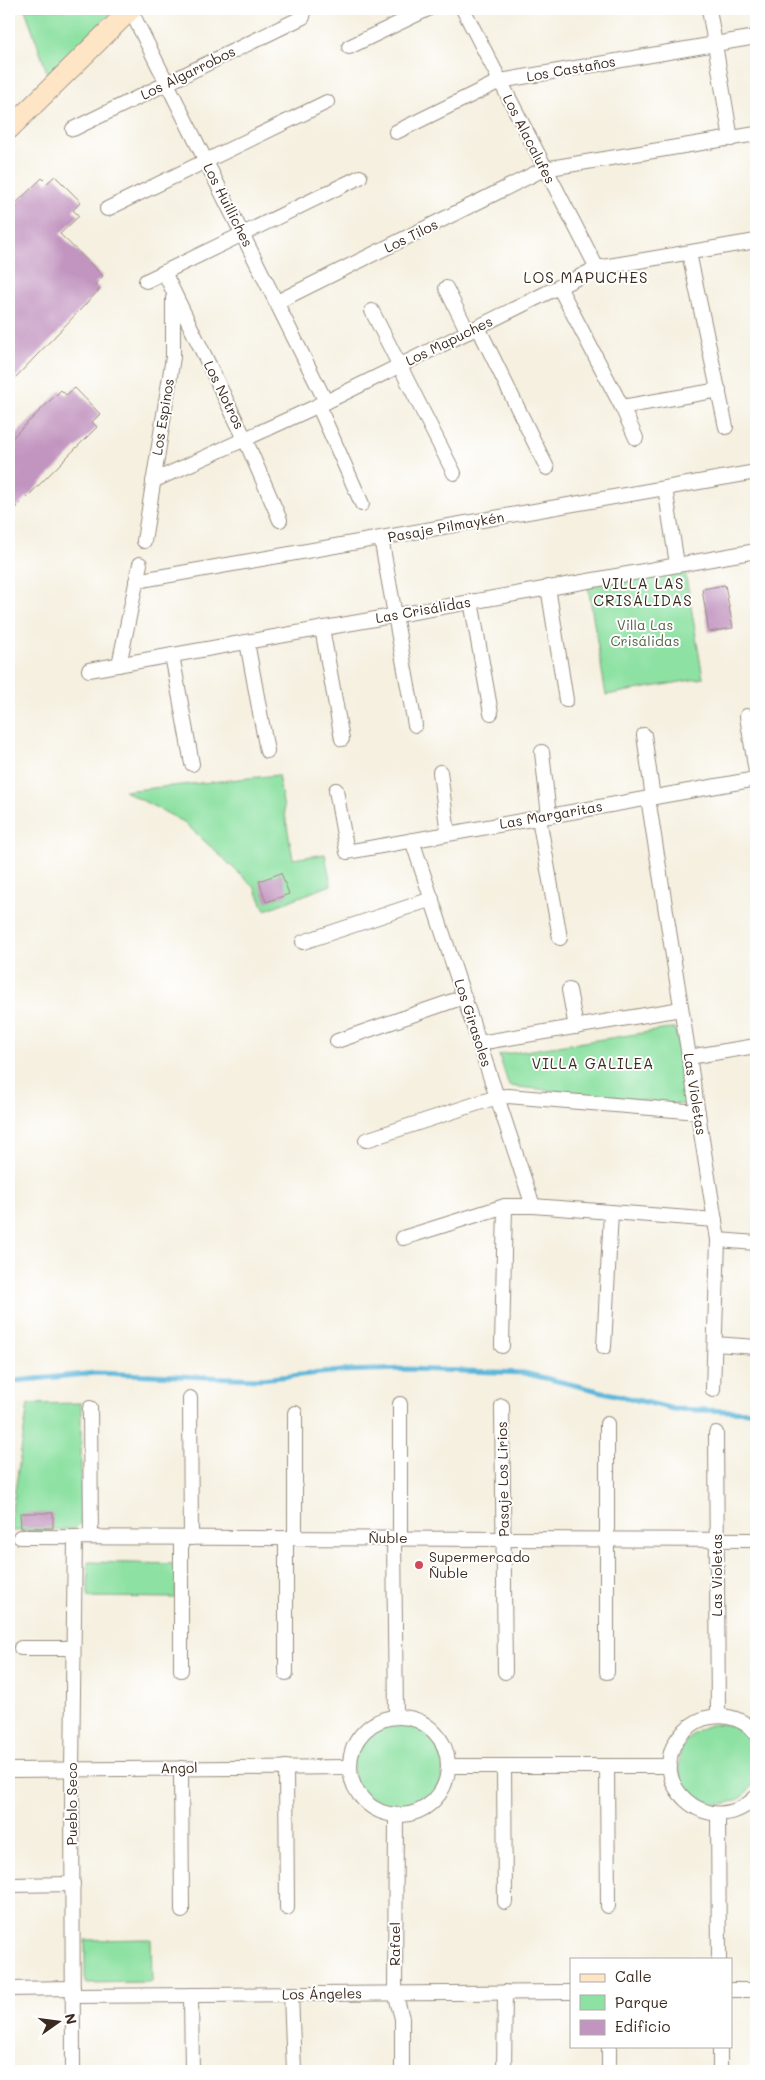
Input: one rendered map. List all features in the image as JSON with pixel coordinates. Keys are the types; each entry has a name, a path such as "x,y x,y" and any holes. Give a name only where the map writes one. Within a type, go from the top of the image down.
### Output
{"main road":[{"path":"9,130 130,9"}],"street":[{"name":"Los Huilliches","path":"130,9 277,302 322,404 362,504"},
{"path":"349,46 428,9"},
{"name":"Los Alacalufes","path":"463,9 544,169 597,268"},
{"path":"709,9 731,139"},
{"name":"Los Algarrobos","path":"73,129 303,17"},
{"name":"Los Castaños","path":"396,132 500,81 756,37"},
{"path":"107,209 327,102"},
{"name":"Los Tilos","path":"277,302 544,169 756,134"},
{"path":"146,280 360,177"},
{"name":"Los Mapuches","path":"154,481 322,404 597,268 756,241"},
{"path":"689,252 726,427"},
{"name":"Los Notros","path":"164,272 172,292 246,439 280,520"},
{"path":"559,287 622,407 636,438"},
{"path":"446,288 473,329 547,468"},
{"name":"Los Espinos","path":"144,541 173,357 172,292"},
{"path":"372,311 454,473"},
{"path":"622,407 719,390"},
{"name":"Pasaje Pilmaykén","path":"136,581 756,472"},
{"path":"665,488 677,564"},
{"path":"381,538 415,725"},
{"name":"Las Crisálidas","path":"89,670 756,551"},
{"path":"119,664 140,564"},
{"path":"548,588 566,700"},
{"path":"472,601 490,713"},
{"path":"322,628 342,739"},
{"path":"247,642 267,751"},
{"path":"172,655 192,764"},
{"path":"747,716 756,772"},
{"name":"Las Violetas","path":"644,735 650,798 681,1010 718,1240 713,1390"},
{"path":"542,752 544,817 560,938"},
{"path":"440,772 448,834"},
{"name":"Las Margaritas","path":"336,790 346,852 756,779"},
{"name":"Los Girasoles","path":"412,840 533,1206"},
{"path":"303,942 432,899"},
{"path":"569,990 576,1027"},
{"path":"337,1041 464,997"},
{"path":"479,1043 681,1010"},
{"path":"689,1057 756,1046"},
{"path":"366,1140 497,1098 516,1096 698,1112"},
{"path":"502,1346 505,1206"},
{"path":"403,1238 505,1206 533,1206 715,1220"},
{"path":"604,1347 610,1212"},
{"path":"718,1240 756,1243"},
{"path":"715,1344 756,1347"},
{"path":"181,1670 190,1398"},
{"path":"396,1716 400,1404"},
{"name":"Pasaje Los Lirios","path":"502,1406 505,1672"},
{"path":"90,1408 91,1537"},
{"path":"286,1674 295,1413"},
{"path":"607,1424 608,1672"},
{"name":"Las Violetas","path":"716,1433 718,1716"},
{"name":"Ñuble","path":"20,1537 756,1540"},
{"name":"Pueblo Seco","path":"73,2071 72,1770 75,1537"},
{"path":"21,1648 73,1648"},
{"path":"396,1716 417,1720 433,1730 444,1747 448,1766 445,1785 434,1801 419,1812 396,1816 382,1813 366,1803 354,1788 348,1766 352,1750 362,1732 378,1721 396,1716"},
{"path":"756,1733 740,1720 718,1716 697,1721 688,1727 675,1745 670,1766 672,1779 677,1790 694,1808 718,1814 740,1810 756,1797"},
{"name":"Angol","path":"9,1770 348,1766"},
{"path":"448,1766 670,1766"},
{"path":"504,1766 505,1902"},
{"path":"607,1766 608,1906"},
{"path":"286,1767 287,1908"},
{"path":"181,1768 182,1911"},
{"path":"718,1814 719,1958"},
{"name":"Rafael","path":"396,1816 395,1993 402,2018 402,2071"},
{"path":"11,1885 72,1884"},
{"name":"Los Ángeles","path":"9,1989 191,1995 570,1992"},
{"path":"732,1990 756,1990"},
{"path":"504,2071 505,1992"},
{"path":"291,1994 294,2071"},
{"path":"191,1995 192,2071"},
{"path":"609,2048 609,2071"},
{"path":"720,2048 720,2071"}],"green space":[{"path":"25,9 115,9 48,75"},
{"name":"Villa Las Crisálidas","path":"685,571 703,678 606,695 588,587"},
{"path":"278,775 293,859 325,854 331,885 265,910 255,888 184,822 124,791"},
{"name":"VILLA GALILEA","path":"675,1028 687,1105 509,1086 499,1055"},
{"path":"81,1403 81,1523 75,1529 9,1531 28,1404"},
{"path":"88,1562 177,1564 176,1598 88,1597"},
{"path":"398,1723 415,1726 430,1736 440,1751 443,1768 440,1785 430,1800 415,1810 398,1813 381,1810 366,1800 356,1785 353,1768 356,1751 366,1736 381,1726"},
{"path":"719,1724 734,1727 747,1736 756,1749 759,1764 756,1779 747,1792 734,1801 719,1804 704,1801 691,1792 682,1779 679,1764 682,1749 691,1736 704,1727"},
{"path":"151,1939 152,1982 85,1983 85,1940"}],"building":[{"path":"55,176 81,202 73,210 79,216 60,234 103,276 95,284 100,289 15,378 9,372 9,210 42,178 47,183"},
{"path":"75,388 100,414 92,422 97,427 9,515 9,441 61,390 66,395"},
{"path":"725,585 733,628 709,632 702,589"},
{"path":"281,873 289,894 266,902 259,881"},
{"path":"20,1513 53,1513 53,1528 21,1528"}],"waterway":[{"path":"9,1379 15,1381 96,1373 260,1379 341,1371 406,1369 524,1373 674,1409 756,1412"}],"place":[{"name":"Supermercado Ñuble","path":"419,1565"}],"district":[{"name":"LOS MAPUCHES","path":"586,278"},
{"name":"VILLA LAS CRISÁLIDAS","path":"643,592"},
{"name":"VILLA GALILEA","path":"593,1064"}]}
